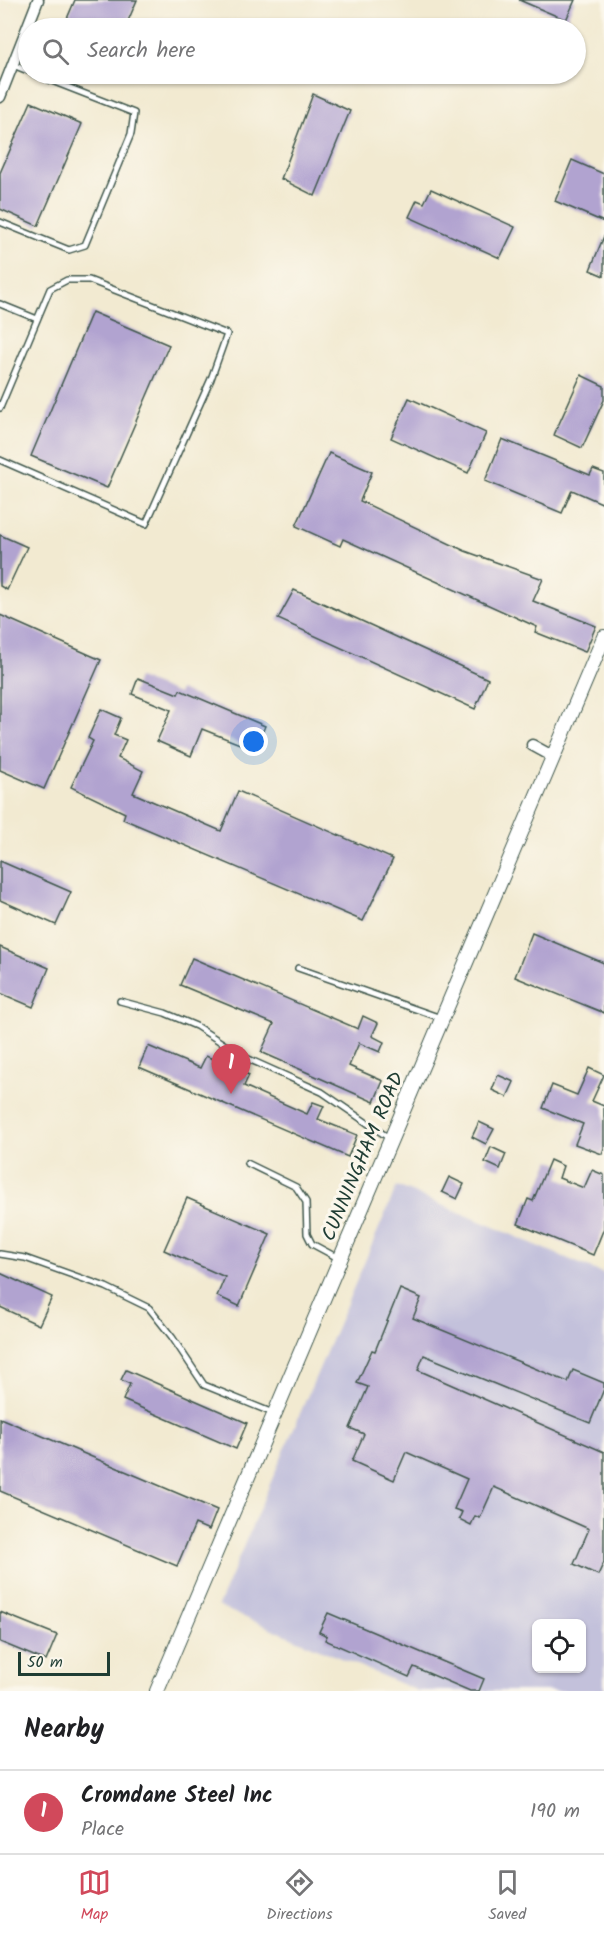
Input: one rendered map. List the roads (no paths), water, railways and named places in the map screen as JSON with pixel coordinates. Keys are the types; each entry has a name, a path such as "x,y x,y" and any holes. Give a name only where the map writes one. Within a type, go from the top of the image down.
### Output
{"street":[{"path":"31,18 38,0"},
{"path":"0,97 18,52"},
{"name":"CUNNINGHAM ROAD","path":"157,1691 604,637"},
{"path":"532,745 552,756"}],"lane":[{"path":"13,65 18,67"},
{"path":"0,222 69,250 85,245 131,134 134,113 60,84"},
{"path":"0,408 50,289 67,280 89,280 227,334 211,379 146,524 0,460"},
{"path":"0,304 37,319"},
{"path":"298,968 441,1018"},
{"path":"120,1001 165,1012 196,1026 244,1057 321,1092 390,1139"},
{"path":"247,1163 296,1186 306,1202 307,1234 312,1244 340,1258"},
{"path":"0,1254 25,1258 106,1287 149,1308 204,1385 274,1414"}],"place":[{"name":"Cromdane Steel Inc","path":"231,1094"}]}
